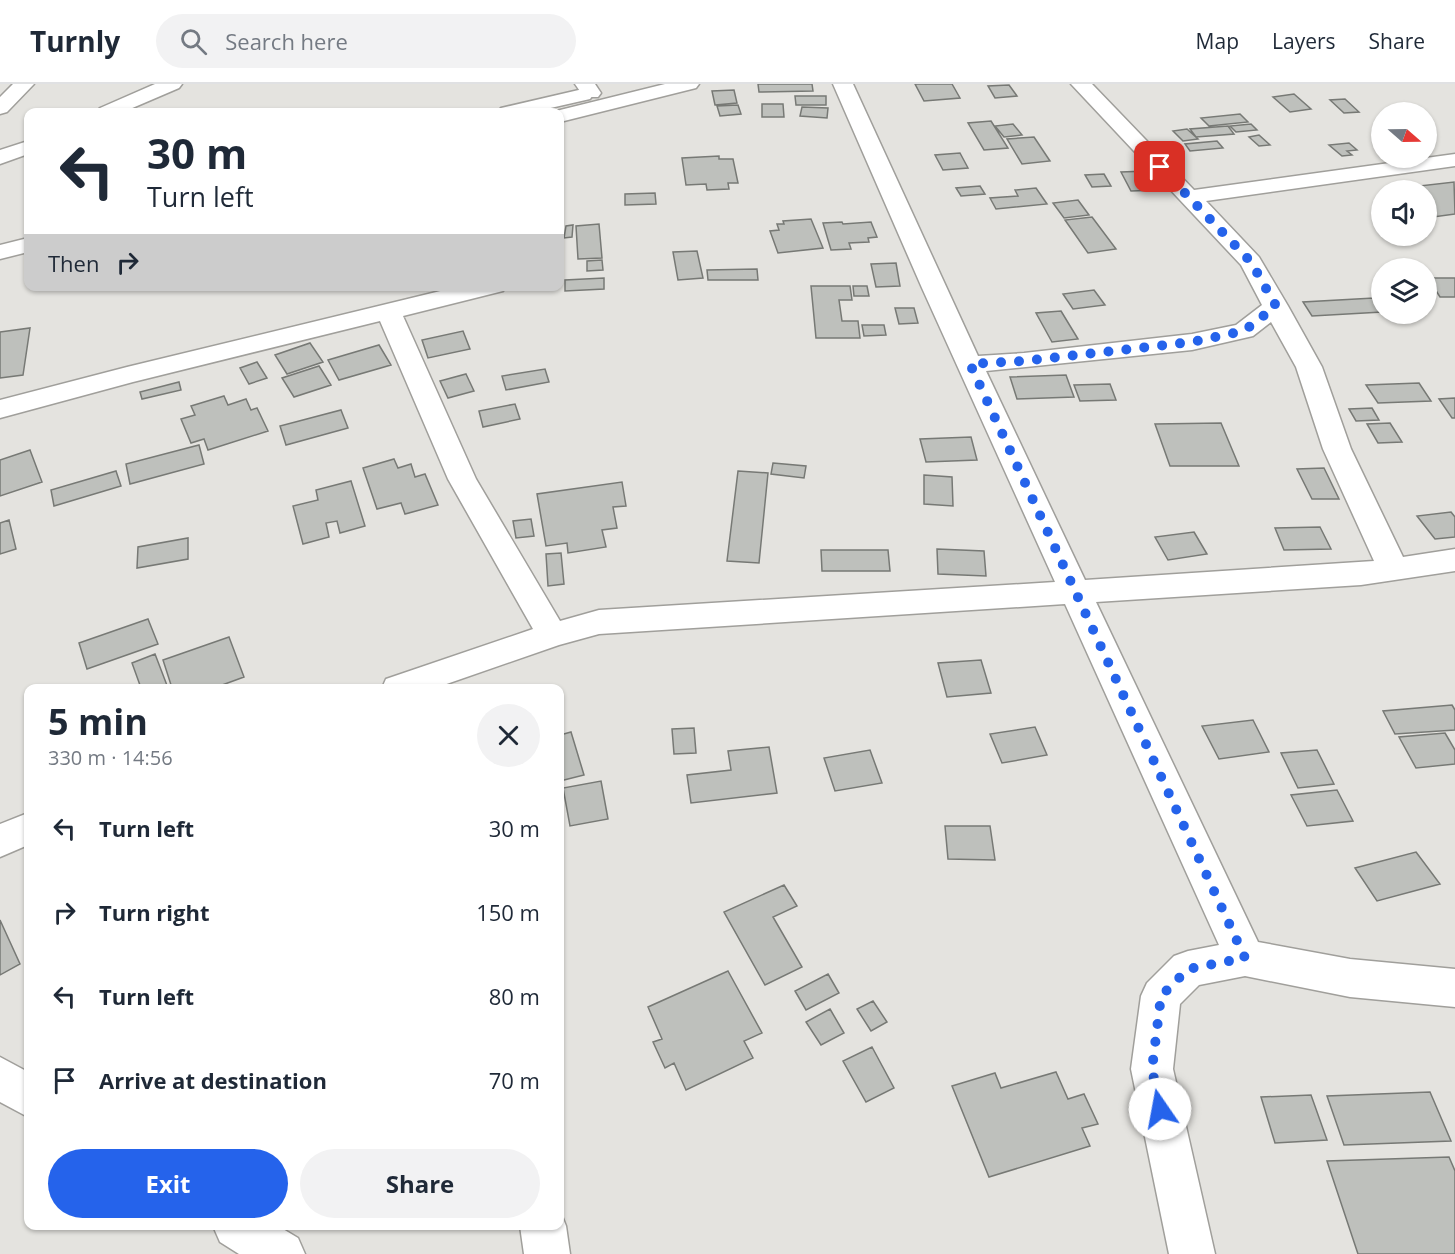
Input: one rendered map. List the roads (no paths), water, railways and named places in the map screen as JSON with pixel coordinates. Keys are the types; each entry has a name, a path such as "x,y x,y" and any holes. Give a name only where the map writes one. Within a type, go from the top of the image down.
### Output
{"street":[{"path":"0,108 24,84"},
{"path":"116,108 172,84"},
{"path":"521,108 588,88 628,84"},
{"path":"564,115 688,84"},
{"path":"843,84 1245,958"},
{"path":"1081,84 1251,262 1309,367 1336,448 1393,569"},
{"path":"0,158 24,149"},
{"path":"1189,196 1455,160"},
{"path":"0,233 24,227"},
{"path":"0,252 24,246"},
{"path":"0,409 127,375 474,291"},
{"path":"970,364 1024,361 1192,342 1244,331 1276,306"},
{"path":"389,312 462,479 552,635"},
{"path":"424,684 448,680 552,635 599,622 1361,574 1455,560"},
{"path":"0,841 24,831"},
{"path":"1192,1254 1152,1069 1161,996 1188,969 1245,958 1350,978 1455,988"},
{"path":"0,1078 24,1093"},
{"path":"243,1230 282,1254"},
{"path":"544,1230 547,1254"}]}
